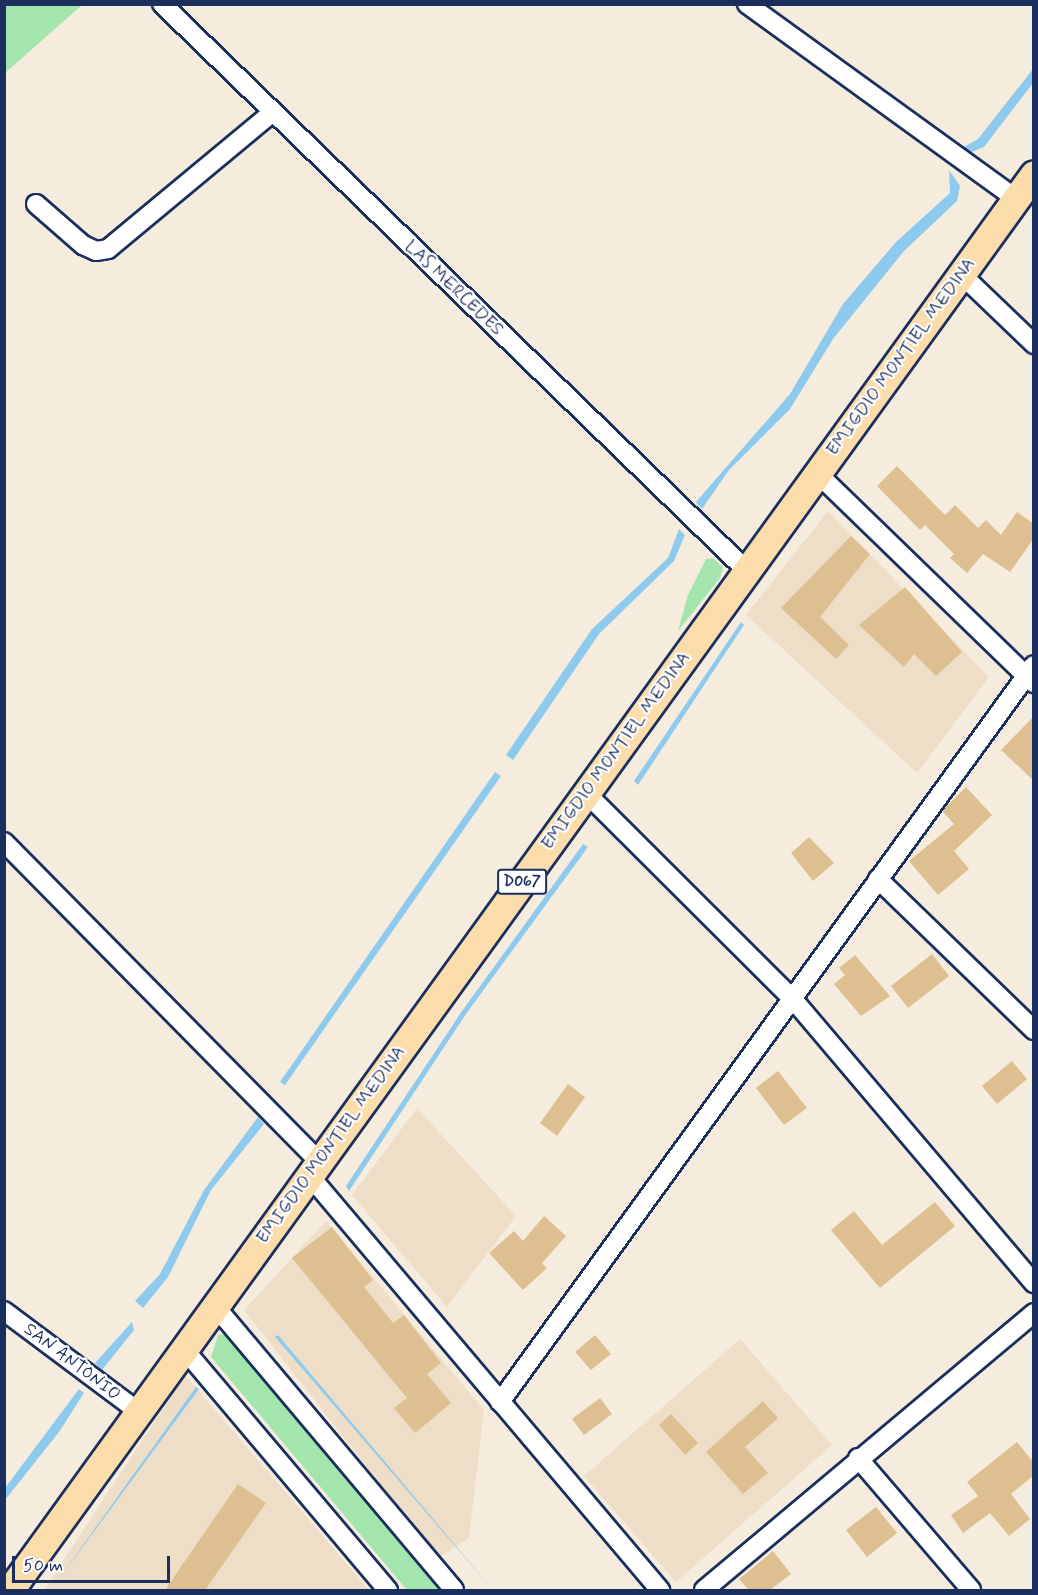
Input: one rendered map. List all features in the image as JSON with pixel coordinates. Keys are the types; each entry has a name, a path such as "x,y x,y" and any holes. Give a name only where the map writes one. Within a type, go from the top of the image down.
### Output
{"main road":[{"name":"EMIGDIO MONTIEL MEDINA","path":"10,1590 960,273 1034,174"}],"street":[{"name":"LAS MERCEDES","path":"162,4 747,571"},
{"path":"747,4 1016,198"},
{"path":"36,204 83,245 96,251 108,249 272,113"},
{"path":"960,273 1034,344"},
{"path":"500,1402 878,879 1031,675 817,473"},
{"path":"586,793 792,998 1034,1283"},
{"path":"4,842 314,1168 500,1402 660,1590"},
{"path":"878,879 1034,1030"},
{"path":"215,1306 454,1590"},
{"name":"SAN ANTONIO","path":"4,1311 139,1412"},
{"path":"704,1590 858,1458 1034,1313"},
{"path":"184,1349 388,1590"},
{"path":"858,1458 971,1590"}],"shaded area":[{"path":"828,511 989,677 917,773 746,615"},
{"path":"417,1108 516,1216 447,1307 352,1195"},
{"path":"326,1221 484,1410 469,1538 438,1558 244,1310"},
{"path":"740,1339 832,1445 676,1582 584,1476"},
{"path":"185,1375 369,1590 44,1590"}],"green space":[{"path":"5,4 82,4 82,5 5,73"},
{"path":"713,558 723,567 720,578 678,631 688,595 706,559"},
{"path":"228,1334 442,1590 407,1590 211,1357 218,1335"}],"water":[{"path":"1033,69 1033,83 984,147 969,153 964,147 978,139"},
{"path":"949,170 960,186 957,201 904,251 833,339 790,409 729,470 702,509 696,502 790,394 843,304 896,242 950,193"},
{"path":"679,529 685,535 674,561 599,634 513,760 506,755 592,629 668,558"},
{"path":"741,622 744,625 638,785 634,781"},
{"path":"495,772 501,776 285,1085 280,1082"},
{"path":"583,844 588,847 466,1014 349,1191 346,1186 462,1011"},
{"path":"258,1117 264,1124 211,1190 168,1277 143,1308 135,1301 160,1274 204,1190"},
{"path":"132,1322 134,1330 102,1370 95,1363"},
{"path":"278,1335 493,1590 275,1337"},
{"path":"196,1387 199,1389 51,1590"},
{"path":"79,1389 84,1393 59,1432 5,1500 5,1488"}],"building":[{"path":"897,466 945,515 955,505 978,528 986,520 1001,535 1017,512 1034,524 1034,538 1010,572 983,554 967,573 950,558 954,554 925,525 920,530 877,486"},
{"path":"851,536 870,554 820,617 849,645 836,659 781,608"},
{"path":"905,587 962,652 936,676 914,654 904,667 859,625"},
{"path":"1034,716 1034,781 1001,750"},
{"path":"966,787 992,815 954,851 969,869 938,895 909,861 954,824 942,811"},
{"path":"809,837 834,863 813,881 791,853"},
{"path":"932,954 949,976 908,1008 891,986"},
{"path":"855,955 890,996 861,1016 834,984 845,975 839,968"},
{"path":"1012,1061 1027,1079 997,1104 982,1086"},
{"path":"778,1071 807,1108 784,1125 756,1088"},
{"path":"568,1084 585,1097 557,1136 540,1123"},
{"path":"935,1202 955,1226 880,1288 831,1230 854,1211 882,1245"},
{"path":"544,1216 566,1236 542,1263 547,1268 523,1290 489,1253 514,1231 523,1241"},
{"path":"332,1227 373,1280 364,1287 393,1323 404,1315 441,1363 427,1374 451,1403 415,1433 394,1408 407,1398 292,1258"},
{"path":"595,1335 611,1354 591,1370 575,1352"},
{"path":"600,1398 612,1414 584,1435 572,1419"},
{"path":"763,1401 778,1418 745,1447 768,1473 743,1494 706,1452"},
{"path":"671,1414 698,1443 685,1455 659,1425"},
{"path":"1017,1442 1034,1463 1034,1475 1011,1494 1030,1519 1009,1536 990,1513 963,1533 951,1515 978,1496 967,1482"},
{"path":"238,1484 266,1503 205,1590 165,1590"},
{"path":"876,1507 897,1533 867,1557 846,1530"},
{"path":"773,1551 791,1574 770,1590 749,1590 739,1579"}]}
